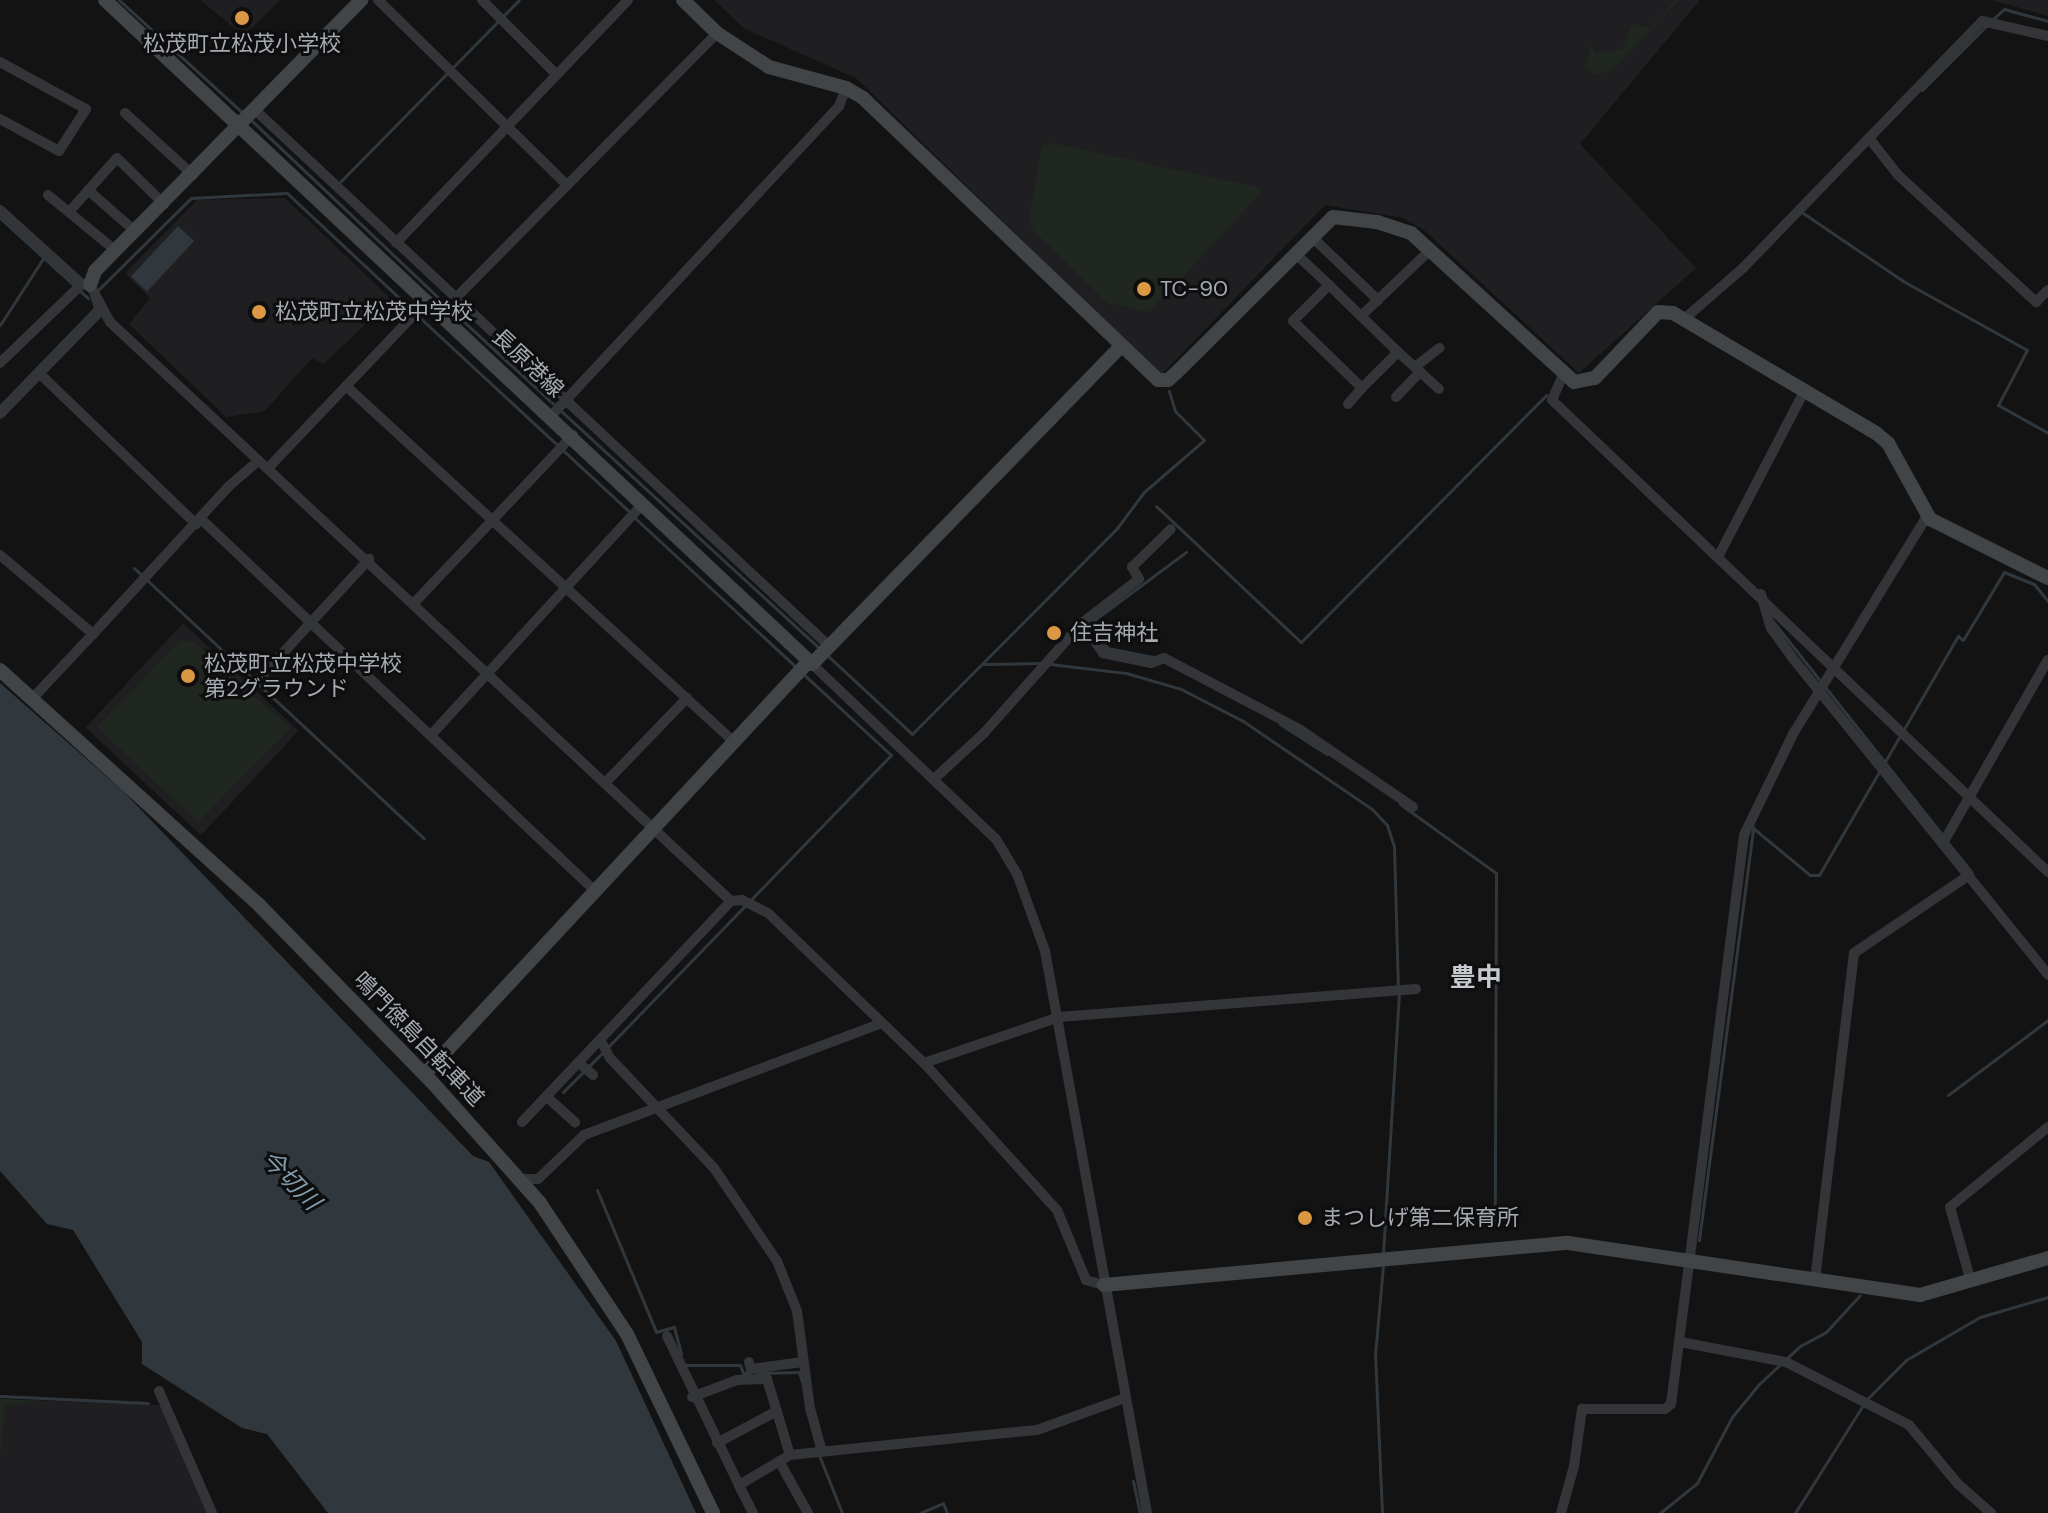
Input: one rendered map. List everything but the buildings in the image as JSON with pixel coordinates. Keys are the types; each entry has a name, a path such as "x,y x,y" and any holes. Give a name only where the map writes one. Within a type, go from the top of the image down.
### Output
{"street":[{"name":"長原港線","path":"105,0 247,117 428,300 810,662"},
{"path":"0,363 86,284 361,0"},
{"path":"378,0 566,184"},
{"path":"482,0 556,74"},
{"path":"396,243 628,0"},
{"path":"683,0 717,33 769,67 846,88 863,98 1149,374 1168,380 1311,236 1339,215 1411,233 1574,382 1595,378 1658,312 1666,310 1888,443 1927,516 2048,578"},
{"path":"1683,320 1743,268 1982,21 2048,36"},
{"path":"442,312 717,33"},
{"path":"0,62 86,109 59,151 0,119"},
{"path":"552,415 839,106 846,88"},
{"path":"125,113 193,175"},
{"path":"247,117 396,243 829,646"},
{"path":"1869,138 1898,175 2036,302 2048,290"},
{"path":"69,212 117,158 164,204"},
{"path":"88,190 136,232"},
{"path":"48,195 116,251"},
{"path":"0,210 86,284 100,311 258,461 270,466 731,901"},
{"path":"1311,236 1378,300"},
{"path":"1361,316 1430,250"},
{"path":"1295,253 1439,389"},
{"path":"1329,285 1293,321 1362,388"},
{"path":"270,466 428,300"},
{"path":"0,414 100,311"},
{"path":"425,1074 652,825 1120,347"},
{"path":"1396,397 1439,348"},
{"path":"1348,404 1398,352"},
{"path":"39,373 198,522 312,622 594,890"},
{"path":"1563,375 1552,400 1761,594 2048,872"},
{"path":"346,386 495,517 733,741"},
{"path":"1719,555 1804,392"},
{"path":"415,602 573,435"},
{"path":"31,700 258,461"},
{"path":"431,735 643,504"},
{"path":"1561,1513 1574,1466 1582,1409 1665,1409 1677,1384 1744,835 1756,802 1927,516"},
{"path":"934,779 1043,669 1082,623 1139,579 1132,567 1171,529"},
{"path":"0,555 93,634"},
{"path":"257,681 369,559"},
{"path":"1761,594 1771,628 2048,975"},
{"path":"1082,623 1103,653 1151,663 1164,658 1299,729 1413,807"},
{"path":"1943,843 2048,660"},
{"path":"810,662 996,839 1017,874 1045,951 1059,1017 1104,1285 1147,1513"},
{"name":"鳴門徳島自転車道","path":"0,670 166,817 425,1074 519,1179 627,1334 713,1513"},
{"path":"606,782 687,698"},
{"path":"1815,1280 1854,953 1969,875"},
{"path":"522,1122 602,1043 731,901 742,900 768,913 924,1063 1057,1210 1086,1280 1104,1285 1523,1245 1597,1244 1920,1295 2048,1258"},
{"path":"924,1063 1059,1017 1416,989"},
{"path":"519,1179 538,1179 584,1135 882,1023"},
{"path":"602,1043 628,1077 714,1168 777,1261 797,1311 803,1362 821,1448"},
{"path":"580,1064 593,1075"},
{"path":"547,1097 575,1122"},
{"path":"1971,1282 1950,1207 2048,1127"},
{"path":"667,1336 692,1397 753,1513"},
{"path":"1680,1342 1781,1361 1909,1425 1958,1484 1991,1513"},
{"path":"749,1362 751,1369 803,1362"},
{"path":"692,1397 737,1380 767,1379 790,1455"},
{"path":"159,1391 212,1513"},
{"path":"739,1485 790,1455 821,1448 1037,1430 1125,1398"},
{"path":"717,1443 777,1411"},
{"path":"779,1461 808,1513"}],"shaded area":[{"name":"松茂町立松茂小学校","path":"200,0 280,0 244,36"},
{"path":"714,0 1700,0 1580,144 1696,268 1579,373 1424,230 1403,218 1325,205 1161,375 856,78 745,29"},
{"path":"1675,0 1679,0 1611,71 1595,74 1585,68 1591,45 1595,53 1622,50 1632,24 1651,28"},
{"path":"1992,0 2048,0 2048,16"},
{"path":"1052,143 1261,188 1261,193 1149,312 1107,303 1033,230 1029,219 1042,146"},
{"name":"松茂町立松茂中学校","path":"285,198 392,300 323,364 312,358 265,411 226,417 129,324 150,298 125,273 197,200"},
{"name":"松茂町立松茂中学校 第2グラウンド","path":"183,623 299,731 201,835 85,728"},
{"name":"松茂町立松茂中学校 第2グラウンド","path":"180,641 193,641 290,728 198,822 97,727"},
{"path":"0,1399 160,1405 208,1513 0,1513"},
{"path":"0,1399 44,1401 5,1406 0,1455"}],"water":[{"path":"178,226 194,241 147,291 131,276"},
{"name":"今切川","path":"0,683 124,792 473,1156 489,1162 616,1341 696,1513 328,1513 267,1434 242,1428 142,1364 142,1342 73,1230 47,1224 0,1171"}],"waterway":[{"path":"119,0 244,114"},
{"path":"340,182 519,0"},
{"path":"1993,19 2004,9 2048,21"},
{"path":"1922,90 1988,24"},
{"path":"250,119 445,304"},
{"path":"97,291 191,198 287,193 413,311"},
{"path":"1803,213 1903,281 2027,350 1998,405 2048,433"},
{"path":"0,218 88,298"},
{"path":"0,325 44,257"},
{"path":"0,406 95,308 91,295"},
{"path":"450,309 819,648"},
{"path":"418,316 630,512"},
{"path":"827,655 912,734 1117,528 1144,492 1204,440 1175,411 1169,391"},
{"path":"1156,506 1301,642 1546,395"},
{"path":"635,518 797,668"},
{"path":"1153,657 1107,648 1093,621 1186,552"},
{"path":"134,568 424,838"},
{"path":"1904,729 1958,636 1963,640 2004,572 2034,584 2048,601"},
{"path":"1772,620 1944,837"},
{"path":"983,664 1043,663"},
{"path":"1050,664 1126,673 1181,689 1243,721 1372,809 1387,825 1394,847 1398,987"},
{"path":"608,1047 891,755 802,673"},
{"path":"1280,724 1327,754"},
{"path":"1699,1240 1753,828 1810,875 1819,875 1900,736"},
{"path":"1400,804 1496,873 1495,1223"},
{"path":"1948,843 1971,871"},
{"path":"1383,1254 1399,995"},
{"path":"1948,1095 2048,1020"},
{"path":"563,1092 602,1053"},
{"path":"597,1190 656,1332 674,1327 681,1354"},
{"path":"1382,1513 1375,1355 1383,1266"},
{"path":"1660,1513 1697,1483 1732,1417 1759,1384 1800,1346 1826,1332 1860,1295"},
{"path":"1867,1399 1906,1360 1980,1317 2048,1297"},
{"path":"684,1365 740,1365 743,1373 750,1373"},
{"path":"757,1373 799,1372 802,1382"},
{"path":"0,1396 148,1403"},
{"path":"1795,1513 1863,1405"},
{"path":"819,1455 842,1513"},
{"path":"1133,1481 1140,1513"},
{"path":"920,1513 943,1503 947,1513"}],"place":[{"name":"松茂町立松茂小学校","path":"242,18"},
{"name":"TC-90","path":"1144,289"},
{"name":"松茂町立松茂中学校","path":"259,312"},
{"name":"住吉神社","path":"1054,633"},
{"name":"松茂町立松茂中学校 第2グラウンド","path":"188,676"},
{"name":"まつしげ第二保育所","path":"1305,1218"}],"district":[{"name":"豊中","path":"1476,978"}]}
